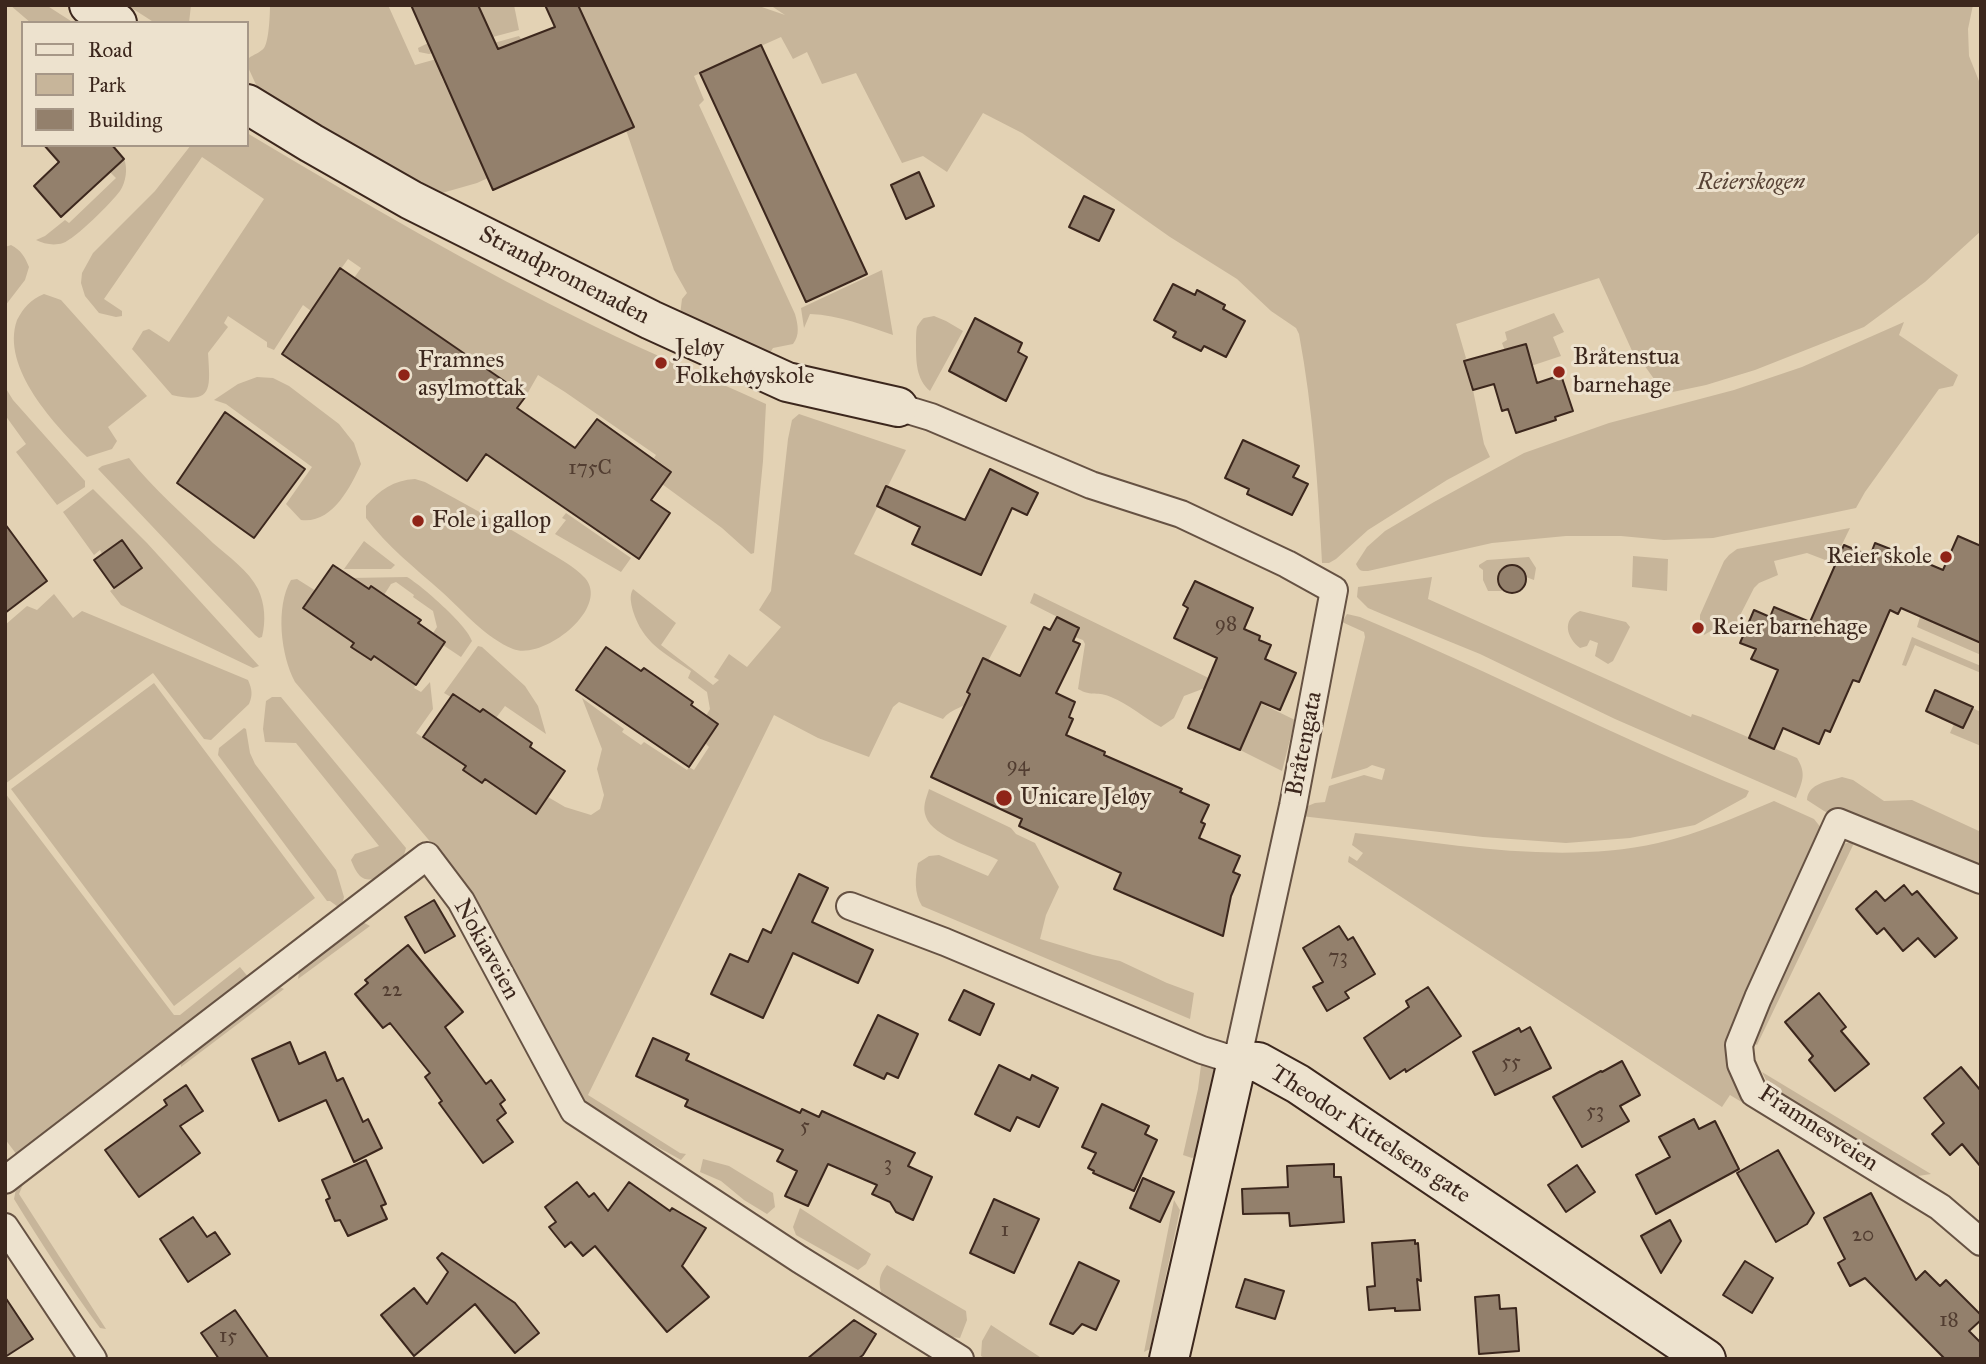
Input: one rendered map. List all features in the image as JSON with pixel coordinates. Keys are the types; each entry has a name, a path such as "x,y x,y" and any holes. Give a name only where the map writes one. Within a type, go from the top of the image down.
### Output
{"street":[{"path":"89,5 114,21"},
{"name":"Strandpromenaden","path":"248,105 411,200 650,320 787,382 898,407"},
{"name":"Bråtengata","path":"898,407 931,417 1091,485 1181,514 1287,564 1334,590 1293,806 1169,1359"},
{"name":"Framnesveien","path":"1981,880 1838,822 1739,1045 1741,1065 1754,1093 1941,1207 1981,1242"},
{"name":"Nokiaveien","path":"5,1180 427,856 461,901 574,1111 799,1259 960,1359"},
{"name":"Theodor Kittelsens gate","path":"850,906 945,942 1202,1050 1237,1061 1258,1062 1298,1084 1703,1358"},
{"path":"5,1227 93,1359"}],"green space":[{"path":"10,5 46,5 71,21 29,21"},
{"path":"127,5 191,5 189,21 152,21"},
{"path":"270,5 388,5 415,65 519,36 521,39 441,76 488,178 442,193 258,89 248,62 266,45"},
{"path":"478,5 514,5 519,30 429,54 419,52 418,48 483,16"},
{"name":"Reierskogen","path":"578,5 756,5 785,15 770,5 1973,5 1968,29 1969,56 1981,86 1981,231 1925,282 1864,327 1755,370 1668,393 1659,386 1633,353 1599,278 1456,324 1484,444 1490,457 1447,480 1368,530 1336,559 1322,563 1311,419 1304,362 1296,328 1271,311 1237,279 1170,237 1022,133 983,113 947,172 923,156 902,163 856,73 822,84 807,52 793,59 781,37 694,76 704,100 699,105 795,314 798,333 793,344 773,348 770,353 680,315 682,299 687,293 674,270 626,130 633,126"},
{"path":"248,134 376,209 551,305 766,404 754,553 751,554 722,528 662,484 671,471 654,458 656,455 538,375 526,396 354,278 361,268 348,259 311,311 303,305 274,350 267,347 267,342 228,316 224,323 228,327 208,353 207,390 196,397 172,395 132,349 143,331 149,329 169,342 264,199 202,157 104,299 122,311 122,316 99,313 85,296 81,283 82,273 93,253 155,191 189,147 248,147"},
{"path":"124,159 126,171 122,187 93,220 63,243 49,244 36,240 65,220 69,223 116,178 110,172"},
{"path":"11,245 22,254 29,267 25,280 5,306 5,247"},
{"path":"882,270 893,335 852,321 810,314 804,328 801,308"},
{"path":"44,294 61,300 147,396 108,427 117,441 112,449 87,457 47,413 24,376 16,357 14,338 17,320 28,304"},
{"path":"1554,313 1564,332 1553,337 1561,356 1513,372 1502,343 1507,340 1505,332"},
{"path":"934,316 963,331 930,391 922,381 918,369 916,333 923,319"},
{"path":"1904,322 1899,335 1958,375 1953,386 1939,389 1856,508 1713,538 1664,540 1621,536 1566,536 1492,543 1368,571 1360,570 1356,564 1367,547 1385,531 1524,453 1609,423 1734,390 1802,367"},
{"path":"257,377 273,378 289,386 339,424 354,443 361,464 338,503 322,516 301,520 286,504 312,467 226,404 214,400 238,384"},
{"path":"5,387 13,400 85,481 85,487 57,505 16,452 26,444 5,415"},
{"path":"799,414 906,450 854,554 1007,626 967,692 979,698 950,712 943,719 899,702 893,707 869,757 818,738 774,715 588,1095 680,1153 686,1154 681,1160 613,1122 577,1093 433,845 295,682 283,645 283,604 291,580 297,579 316,591 304,609 354,643 352,647 371,660 374,656 416,685 414,688 421,692 430,682 433,709 416,733 466,766 463,769 482,783 485,779 536,814 548,797 565,807 591,815 600,809 604,795 597,769 602,749 582,698 624,729 622,732 641,745 644,742 687,770 689,767 694,770 709,747 705,743 718,724 706,716 710,709 707,692 688,678 691,671 656,646 642,631 632,605 633,589 676,623 661,645 713,685 719,680 714,677 729,654 747,667 781,627 759,610 771,591 788,439 792,420"},
{"path":"129,458 159,492 254,582 263,607 262,637 255,635 98,469"},
{"path":"415,479 500,524 576,570 585,578 591,590 589,603 582,617 556,640 526,651 513,649 484,631 392,548 366,518 366,506 376,495 400,481"},
{"path":"93,489 147,543 259,666 253,668 121,605 110,591 141,568 122,540 102,554 100,550 94,555 63,512"},
{"path":"566,513 631,558 621,572 555,534 566,520 562,518"},
{"path":"1850,528 1833,563 1807,553 1774,561 1778,575 1754,588 1730,635 1714,629 1704,635 1700,615 1724,561 1737,549"},
{"path":"364,541 395,565 391,569 344,569"},
{"path":"1633,556 1668,559 1667,591 1632,587"},
{"path":"1529,557 1536,568 1534,580 1526,577 1520,567 1509,564 1500,570 1497,581 1502,591 1488,591 1483,580 1483,570 1479,565 1487,560"},
{"path":"407,577 443,606 469,634 472,641 461,657 443,645 445,641 433,633 437,627 433,611 396,582 391,584 384,595 372,586 369,590 351,578"},
{"path":"1432,577 1428,599 1691,717 1692,714 1701,717 1797,758 1803,773 1796,798 1615,719 1480,654 1368,608 1357,597 1358,587"},
{"path":"1034,593 1295,720 1282,771 1240,750 1257,710 1205,688 1184,696 1174,718 1161,727 1118,700 1078,689 1085,644 1083,640 1075,637 1079,628 1030,603"},
{"path":"54,594 73,618 82,611 248,680 252,692 249,704 211,740 204,739 153,673 5,784 5,625 27,606 37,610"},
{"path":"1580,611 1626,622 1630,627 1613,661 1608,664 1595,656 1598,643 1590,640 1587,646 1580,648 1569,634 1570,619"},
{"path":"1347,614 1409,638 1749,791 1746,797 1695,825 1630,838 1566,843 1483,837 1301,816 1303,808 1325,802 1329,786 1364,775 1382,780 1385,769 1372,765 1331,779 1365,637 1364,632 1342,622"},
{"path":"1920,617 1981,643 1981,655 1917,627"},
{"path":"1912,637 1981,666 1981,673 1915,645 1906,666 1902,665"},
{"path":"478,646 525,686 538,706 546,734 505,706 496,718 483,709 480,712 453,694 451,697 444,693"},
{"path":"154,683 315,898 174,1006 11,789"},
{"path":"272,697 281,697 406,848 402,862 376,878 365,879 359,874 351,860 355,854 379,846 296,743 265,742 263,729 266,701"},
{"path":"1972,708 1981,712 1981,746 1950,733 1954,724 1963,727"},
{"path":"244,728 255,764 336,870 344,897 341,909 327,901 218,755 219,748"},
{"path":"1842,777 1853,780 1884,801 1912,800 1981,832 1981,870 1841,819 1807,800 1808,794 1815,786"},
{"path":"929,789 1011,828 1016,834 1035,843 1059,887 1046,915 1040,939 1120,961 1194,993 1190,1019 922,906 916,891 917,869 918,863 929,856 939,855 988,876 998,860 947,837 930,824 924,810"},
{"path":"5,793 174,1015 180,1015 240,967 249,978 17,1155 5,1139"},
{"path":"1774,801 1814,819 1822,829 1731,1066 1893,1184 1889,1192 1730,1095 1722,1107 1348,862 1349,856 1357,861 1363,853 1352,845 1355,833 1468,847 1583,852 1621,849 1673,839 1717,825"},
{"path":"1855,841 1757,1045 1752,1042 1839,845"},
{"path":"359,920 370,926 298,979 300,966"},
{"path":"275,985 284,989 181,1067 180,1060"},
{"path":"1207,1064 1217,1070 1199,1154 1192,1158 1183,1155 1201,1065"},
{"path":"1762,1072 1931,1174 1918,1176 1814,1116 1769,1086"},
{"path":"703,1159 729,1166 773,1193 775,1207 767,1214 721,1181 700,1172"},
{"path":"26,1177 19,1194 106,1329 100,1328 14,1199 17,1184"},
{"path":"1174,1200 1180,1210 1150,1349 1144,1352"},
{"path":"800,1208 871,1254 866,1264 858,1270 796,1235 793,1227"},
{"path":"887,1265 966,1311 967,1320 960,1338 951,1337 881,1292 880,1278"},
{"path":"991,1325 1043,1359 986,1359 981,1356 982,1341"}],"building":[{"path":"411,5 478,5 498,49 555,27 545,5 578,5 634,127 493,190"},
{"path":"761,45 867,274 806,302 700,73"},
{"path":"46,147 114,147 124,159 61,217 34,186 59,162"},
{"path":"919,172 934,206 906,219 891,185"},
{"path":"1084,196 1114,210 1099,241 1069,227"},
{"name":"Framnes asylmottak","path":"340,268 526,396 517,408 575,448 597,419 671,472 651,500 670,513 639,559 486,454 467,481 282,354"},
{"path":"1173,284 1195,295 1197,290 1225,305 1223,309 1245,321 1226,357 1204,346 1201,351 1173,337 1176,332 1154,320"},
{"path":"975,318 1022,343 1018,352 1027,357 1006,401 949,371"},
{"path":"1526,344 1537,383 1561,375 1573,411 1555,417 1556,420 1516,433 1508,409 1502,411 1494,384 1473,390 1464,361"},
{"path":"225,412 305,469 254,538 177,483"},
{"path":"1243,440 1299,466 1293,477 1308,484 1292,515 1247,494 1249,489 1225,478"},
{"path":"990,469 1038,493 1027,515 1012,508 981,575 912,544 920,527 877,506 886,486 965,520"},
{"path":"5,524 47,581 5,613"},
{"path":"1958,536 1981,546 1981,643 1901,608 1898,614 1890,610 1859,682 1853,680 1830,732 1825,730 1819,744 1783,728 1774,749 1749,738 1778,670 1751,659 1756,649 1740,643 1754,610 1770,617 1774,607 1810,622 1844,545 1870,556 1875,543 1943,570"},
{"path":"122,540 142,568 114,588 94,560"},
{"path":"333,565 369,589 371,586 421,620 418,623 445,642 416,685 374,656 371,660 351,647 354,643 303,608"},
{"path":"1512,565 1522,569 1526,579 1522,589 1512,593 1502,589 1498,579 1502,569"},
{"path":"1195,581 1253,608 1244,629 1260,636 1259,640 1271,645 1265,659 1296,673 1280,710 1261,702 1240,750 1188,728 1217,658 1174,638 1188,608 1183,605"},
{"path":"1057,617 1079,628 1073,641 1080,644 1056,693 1075,702 1069,717 1073,719 1066,735 1182,789 1180,792 1209,805 1201,822 1205,824 1199,838 1240,856 1233,872 1240,875 1231,896 1223,936 1114,889 1121,873 1019,826 1022,819 931,777 970,694 967,692 983,658 1020,676 1044,627 1050,630"},
{"path":"606,647 641,671 644,668 693,702 691,705 718,724 689,767 576,690"},
{"path":"1935,690 1973,707 1963,728 1926,711"},
{"path":"453,694 480,712 483,709 532,743 530,747 565,771 536,814 485,779 482,783 463,770 466,766 423,737"},
{"path":"799,874 828,888 812,922 873,950 858,983 793,953 763,1018 711,994 730,954 748,962 763,929 771,933"},
{"path":"1904,885 1912,895 1917,891 1957,938 1935,957 1918,938 1903,951 1884,928 1877,934 1856,909 1876,891 1885,901"},
{"path":"434,900 455,936 425,953 405,917"},
{"path":"1339,926 1348,940 1353,937 1375,974 1345,992 1349,998 1327,1011 1313,987 1323,982 1303,948"},
{"path":"408,945 463,1012 445,1027 486,1084 491,1080 505,1100 500,1104 506,1113 497,1120 513,1142 483,1163 439,1103 442,1101 425,1077 430,1073 390,1023 383,1028 355,994 368,983 365,980"},
{"path":"1428,987 1461,1036 1406,1072 1405,1069 1390,1079 1364,1038 1409,1007 1406,1001"},
{"path":"964,990 994,1004 980,1035 949,1020"},
{"path":"1819,993 1846,1027 1841,1031 1869,1064 1835,1091 1809,1060 1813,1056 1785,1022"},
{"path":"878,1015 918,1034 898,1078 887,1073 884,1079 854,1065"},
{"path":"1530,1027 1551,1068 1495,1095 1473,1052 1519,1028 1521,1032"},
{"path":"653,1038 689,1054 686,1060 800,1113 802,1109 819,1117 822,1111 915,1153 908,1166 932,1177 913,1220 896,1212 890,1202 872,1194 877,1185 828,1164 808,1206 785,1196 797,1171 777,1161 783,1150 685,1106 688,1100 636,1076"},
{"path":"290,1042 299,1064 325,1052 337,1081 343,1078 363,1122 368,1119 382,1148 354,1162 326,1100 279,1121 252,1059"},
{"path":"1622,1061 1640,1095 1620,1106 1629,1121 1582,1147 1553,1097"},
{"path":"999,1065 1030,1080 1032,1075 1058,1088 1039,1127 1017,1117 1010,1131 975,1114"},
{"path":"1961,1067 1981,1091 1981,1167 1962,1144 1950,1155 1932,1134 1944,1123 1924,1098"},
{"path":"186,1085 203,1111 180,1126 200,1153 139,1197 105,1150 167,1105 164,1100"},
{"path":"1102,1104 1149,1126 1145,1134 1157,1140 1134,1191 1093,1173 1094,1171 1088,1168 1096,1153 1082,1147"},
{"path":"1694,1119 1699,1129 1715,1121 1739,1169 1656,1214 1636,1175 1670,1157 1659,1137"},
{"path":"1778,1150 1814,1213 1807,1224 1776,1242 1737,1173"},
{"path":"366,1160 386,1204 381,1206 387,1219 348,1236 340,1220 335,1221 326,1200 330,1198 322,1180"},
{"path":"1334,1164 1334,1177 1341,1177 1344,1222 1290,1226 1289,1213 1243,1214 1242,1189 1288,1187 1287,1166"},
{"path":"1577,1165 1595,1192 1566,1212 1548,1185"},
{"path":"1143,1178 1174,1192 1160,1222 1130,1208"},
{"path":"577,1182 589,1197 594,1193 608,1211 629,1182 670,1211 672,1208 706,1228 682,1266 709,1297 667,1332 595,1246 583,1256 571,1242 565,1247 549,1227 556,1222 545,1207"},
{"path":"1871,1193 1916,1280 1925,1271 1940,1286 1946,1280 1981,1315 1981,1320 1969,1331 1981,1343 1981,1359 1945,1359 1865,1278 1850,1286 1838,1263 1845,1259 1824,1218"},
{"path":"994,1199 1039,1219 1014,1273 970,1253"},
{"path":"193,1217 207,1237 215,1232 230,1254 188,1282 160,1239"},
{"path":"1670,1220 1681,1241 1661,1273 1641,1236"},
{"path":"1415,1240 1415,1244 1418,1243 1421,1281 1417,1279 1420,1310 1369,1310 1367,1287 1375,1286 1372,1243"},
{"path":"442,1253 515,1303 539,1333 515,1353 475,1304 414,1356 381,1315 414,1288 427,1304 448,1272 437,1258"},
{"path":"1745,1261 1773,1278 1752,1313 1723,1295"},
{"path":"1079,1262 1119,1281 1096,1330 1082,1324 1073,1334 1050,1324"},
{"path":"1245,1279 1284,1291 1275,1319 1236,1307"},
{"path":"1499,1295 1500,1309 1516,1308 1519,1351 1479,1354 1475,1297"},
{"path":"5,1297 33,1339 5,1357"},
{"path":"235,1310 269,1359 219,1359 201,1333"},
{"path":"854,1320 876,1334 863,1355 858,1359 807,1359"}],"place":[{"name":"Jeløy Folkehøyskole","path":"661,363"},
{"name":"Bråtenstua barnehage","path":"1559,372"},
{"name":"Framnes asylmottak","path":"404,375"},
{"name":"Fole i gallop","path":"418,521"},
{"name":"Reier skole","path":"1946,557"},
{"name":"Reier barnehage","path":"1698,628"},
{"name":"Unicare Jeløy","path":"1004,798"}]}
